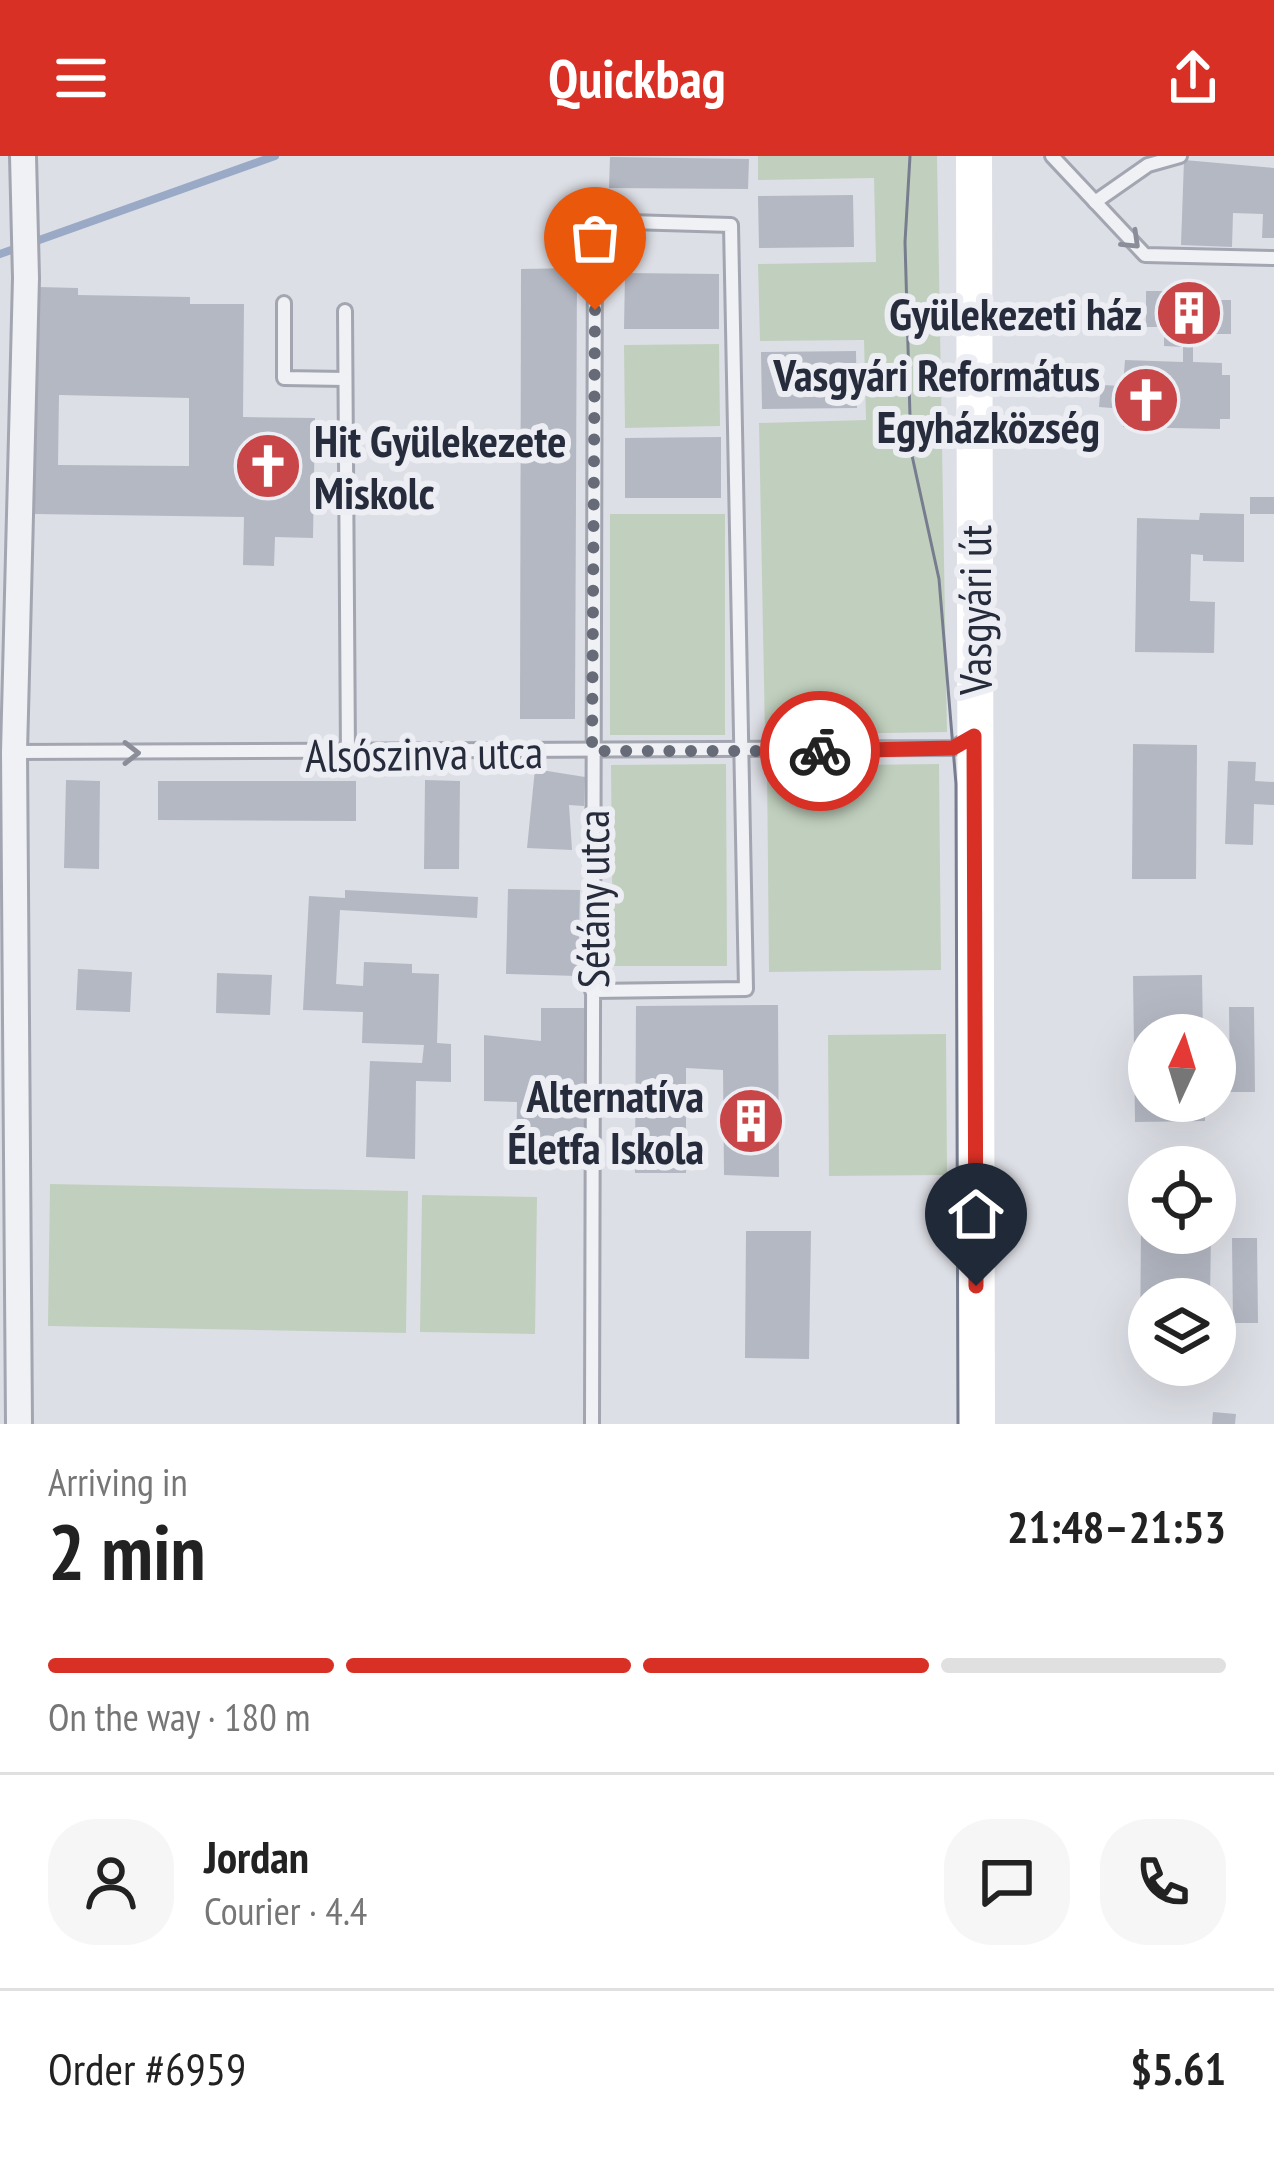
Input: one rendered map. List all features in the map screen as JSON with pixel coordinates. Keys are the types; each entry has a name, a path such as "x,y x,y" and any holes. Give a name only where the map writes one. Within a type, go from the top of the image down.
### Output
{"street":[{"path":"19,1424 9,1315 8,1028 26,278 22,156"},
{"name":"Vasgyári út","path":"974,156 977,1424"}],"lane":[{"path":"1052,156 1145,255 1274,258"},
{"path":"1095,202 1148,165 1180,156"},
{"name":"Sétány utca","path":"592,1424 595,221 730,225 742,752"},
{"path":"284,302 284,378 345,379"},
{"path":"345,311 348,755"},
{"name":"Alsószinva utca","path":"14,752 742,752 953,748 974,736"},
{"path":"592,991 746,989 742,752"}],"green space":[{"path":"758,156 937,156 947,732 765,735 759,423 866,420 864,340 760,341 758,264 876,262 874,178 758,180"},
{"path":"719,344 720,426 625,428 624,345"},
{"path":"610,514 725,514 725,735 610,735"},
{"path":"726,764 727,966 613,966 611,765"},
{"path":"939,764 941,970 769,972 767,766"},
{"path":"946,1034 947,1175 829,1176 828,1035"},
{"path":"50,1184 408,1191 406,1333 48,1326"},
{"path":"422,1195 537,1197 535,1334 420,1332"}],"building":[{"path":"610,157 749,159 748,189 609,188"},
{"path":"1184,160 1274,168 1274,238 1262,238 1263,214 1233,213 1232,247 1181,245"},
{"path":"853,195 854,247 759,248 758,196"},
{"path":"577,268 575,719 520,719 521,269"},
{"path":"625,273 719,274 719,329 624,329"},
{"path":"38,287 78,288 78,295 190,297 190,304 244,304 243,417 315,418 313,538 275,537 274,566 243,565 244,517 34,514","holes":["59,395 189,398 189,466 58,465"]},
{"path":"1146,291 1213,291 1213,300 1231,300 1231,334 1193,334 1193,362 1222,363 1222,375 1230,375 1230,419 1220,419 1220,429 1123,427 1124,409 1099,407 1101,385 1123,386 1125,360 1183,362 1183,347 1164,346 1164,327 1146,327"},
{"path":"856,351 857,408 762,409 761,352"},
{"path":"721,437 721,498 625,498 625,438"},
{"path":"1250,497 1274,497 1274,514 1250,514"},
{"path":"1200,513 1244,514 1244,562 1203,561 1203,555 1191,554 1190,601 1215,602 1214,653 1135,652 1137,518 1199,520"},
{"path":"1133,744 1197,745 1196,879 1132,879"},
{"path":"1228,761 1256,762 1255,781 1274,782 1274,805 1254,804 1253,845 1225,844"},
{"path":"535,769 585,777 584,806 569,805 572,850 527,848"},
{"path":"66,780 100,781 99,869 64,868"},
{"path":"425,780 460,781 459,869 424,869"},
{"path":"158,781 356,781 356,821 158,820"},
{"path":"508,889 580,890 578,976 506,974"},
{"path":"345,890 478,897 477,918 340,910 336,984 363,986 364,962 412,964 412,973 439,974 437,1043 451,1044 451,1082 416,1081 415,1159 366,1157 370,1061 422,1063 424,1045 362,1043 363,1012 303,1010 309,896 345,898"},
{"path":"78,969 132,972 130,1012 76,1010"},
{"path":"217,973 272,975 270,1015 216,1013"},
{"path":"1202,975 1203,1014 1134,1014 1133,976"},
{"name":"Alternatíva Életfa Iskola","path":"778,1005 779,1177 724,1175 723,1070 686,1068 686,1173 635,1173 636,1006"},
{"path":"1229,1007 1254,1007 1255,1092 1236,1092 1236,1014 1229,1014"},
{"path":"541,1008 585,1008 584,1166 516,1166 517,1102 484,1101 484,1035 541,1041"},
{"path":"746,1231 811,1231 809,1359 745,1358"},
{"path":"1236,1238 1257,1238 1258,1323 1236,1323"},
{"path":"1141,1254 1211,1254 1210,1278 1141,1278"},
{"path":"1213,1412 1236,1414 1235,1424 1212,1424"}],"waterway":[{"path":"0,254 275,156"}],"tram line":[{"path":"910,156 905,242 911,451 939,579 956,784 958,1424"}],"way so far":[{"path":"595,310 592,751 820,751"}],"place":[{"name":"Gyülekezeti ház","path":"1189,313"},
{"name":"Vasgyári Református Egyházközség","path":"1146,400"},
{"name":"Hit Gyülekezete Miskolc","path":"268,466"},
{"name":"Alternatíva Életfa Iskola","path":"751,1121"}],"route":[{"path":"820,751 953,748 974,736 976,1286"}]}
